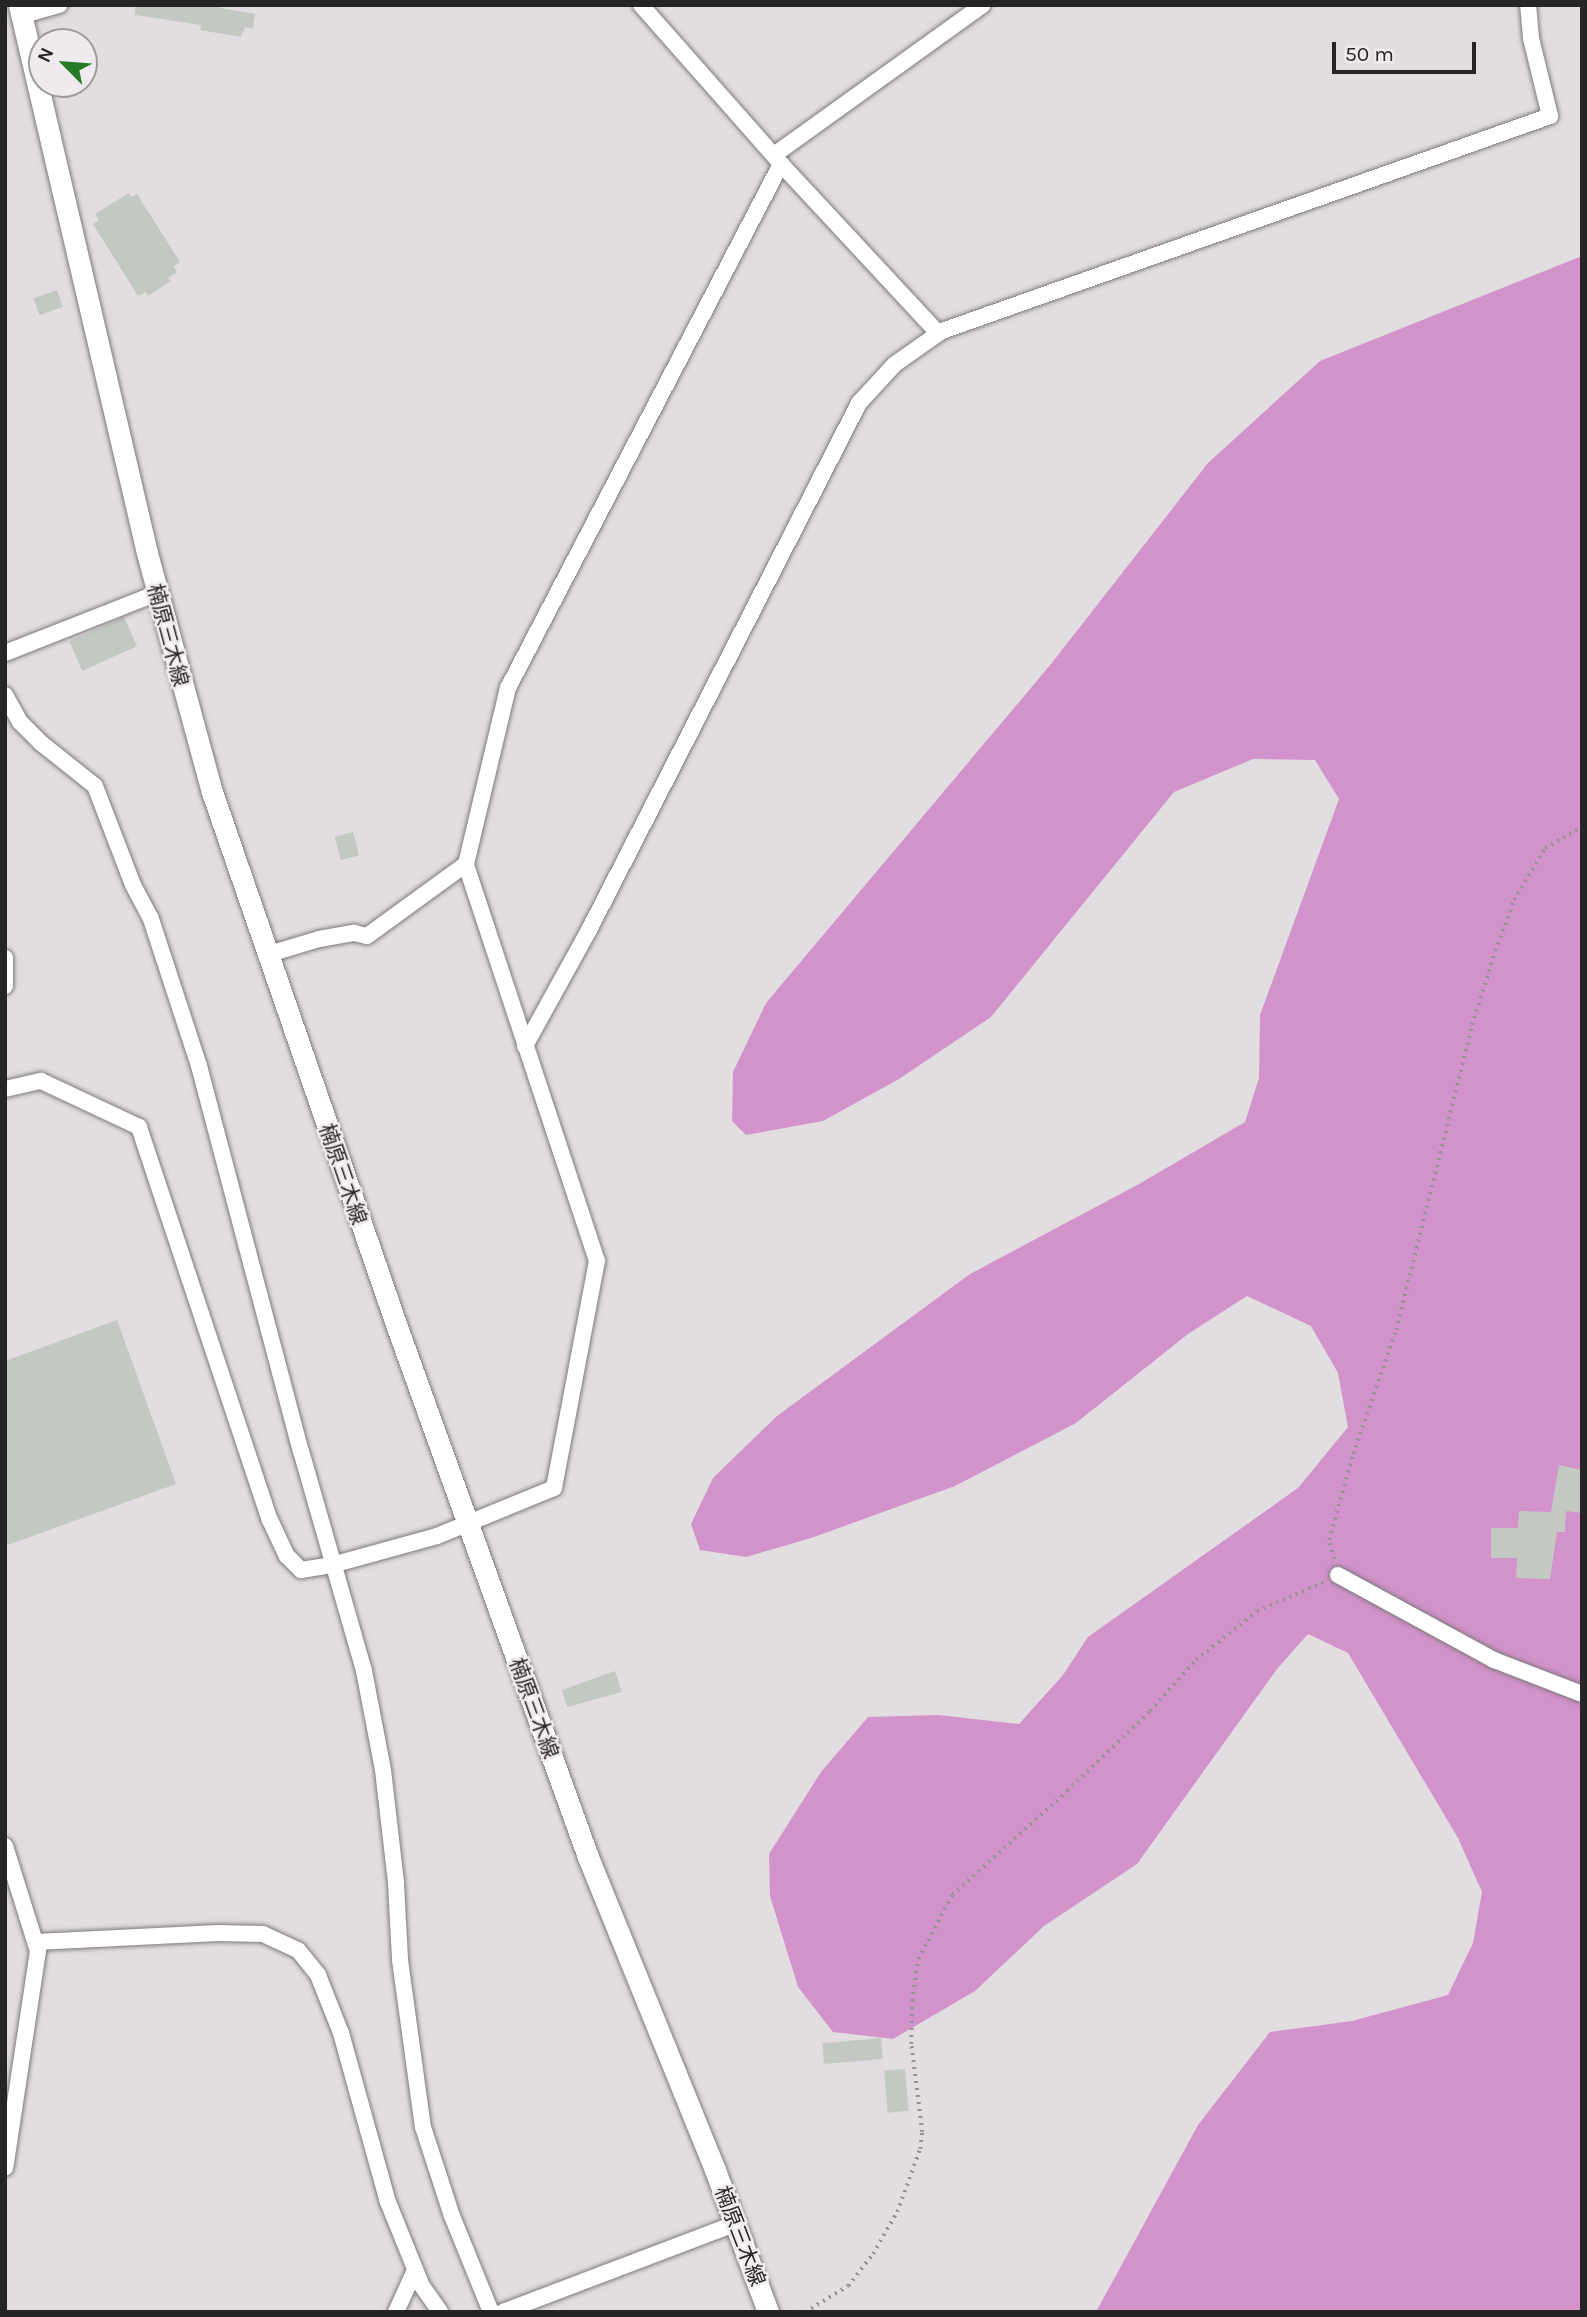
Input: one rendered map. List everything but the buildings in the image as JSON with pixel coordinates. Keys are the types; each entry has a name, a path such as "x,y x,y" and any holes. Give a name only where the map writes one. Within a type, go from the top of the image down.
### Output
{"main road":[{"name":"楠原三木線","path":"16,10 157,593 212,792 468,1524 618,1937 736,2224 768,2312"}],"street":[{"path":"16,10 59,5"},
{"path":"641,5 778,160 938,333"},
{"path":"5,1089 41,1081 139,1127 270,1520 287,1556 301,1570 332,1565 437,1536 554,1488 597,1261 466,864 508,688 778,160 983,5"},
{"path":"525,1046 589,930 859,403 903,357 938,333 1550,116 1531,38 1528,5"},
{"path":"5,653 157,593"},
{"path":"5,695 20,722 95,786 134,885 151,919 200,1066 332,1565 364,1671 383,1770 396,1883 400,1960 423,2127 452,2216 491,2312"},
{"path":"267,955 319,939 354,933 367,936 466,864"},
{"path":"5,958 5,986"},
{"path":"1338,1576 1494,1660 1582,1694"},
{"path":"5,1846 38,1951 5,2168"},
{"path":"36,1942 218,1933 263,1934 298,1950 318,1975 341,2034 388,2202 422,2286 440,2312"},
{"path":"503,2312 736,2224"},
{"path":"396,2312 415,2270"}],"path":[{"path":"805,2312 848,2286 873,2254 897,2212 920,2149 922,2132 912,2044 912,2001 918,1959 951,1895 1068,1791 1150,1711 1196,1660 1258,1611 1338,1576 1329,1539 1353,1454 1396,1329 1472,1025 1495,951 1514,900 1545,848 1582,827"}],"shaded area":[{"path":"1582,256 1582,2312 1096,2312 1198,2125 1270,2032 1352,2021 1448,1995 1473,1943 1482,1892 1458,1838 1348,1653 1308,1634 1277,1669 1137,1864 1044,1926 975,1991 893,2039 833,2032 798,1987 770,1896 769,1854 821,1772 868,1717 939,1715 1019,1724 1063,1675 1088,1637 1298,1488 1348,1427 1338,1373 1311,1326 1247,1296 1188,1334 1076,1423 955,1486 811,1538 746,1557 700,1550 691,1524 713,1478 777,1416 970,1274 1139,1184 1245,1122 1259,1078 1260,1015 1339,799 1315,760 1253,759 1174,792 991,1017 899,1079 823,1121 746,1135 732,1121 733,1072 766,1003 1051,664 1208,463 1320,361"}]}
